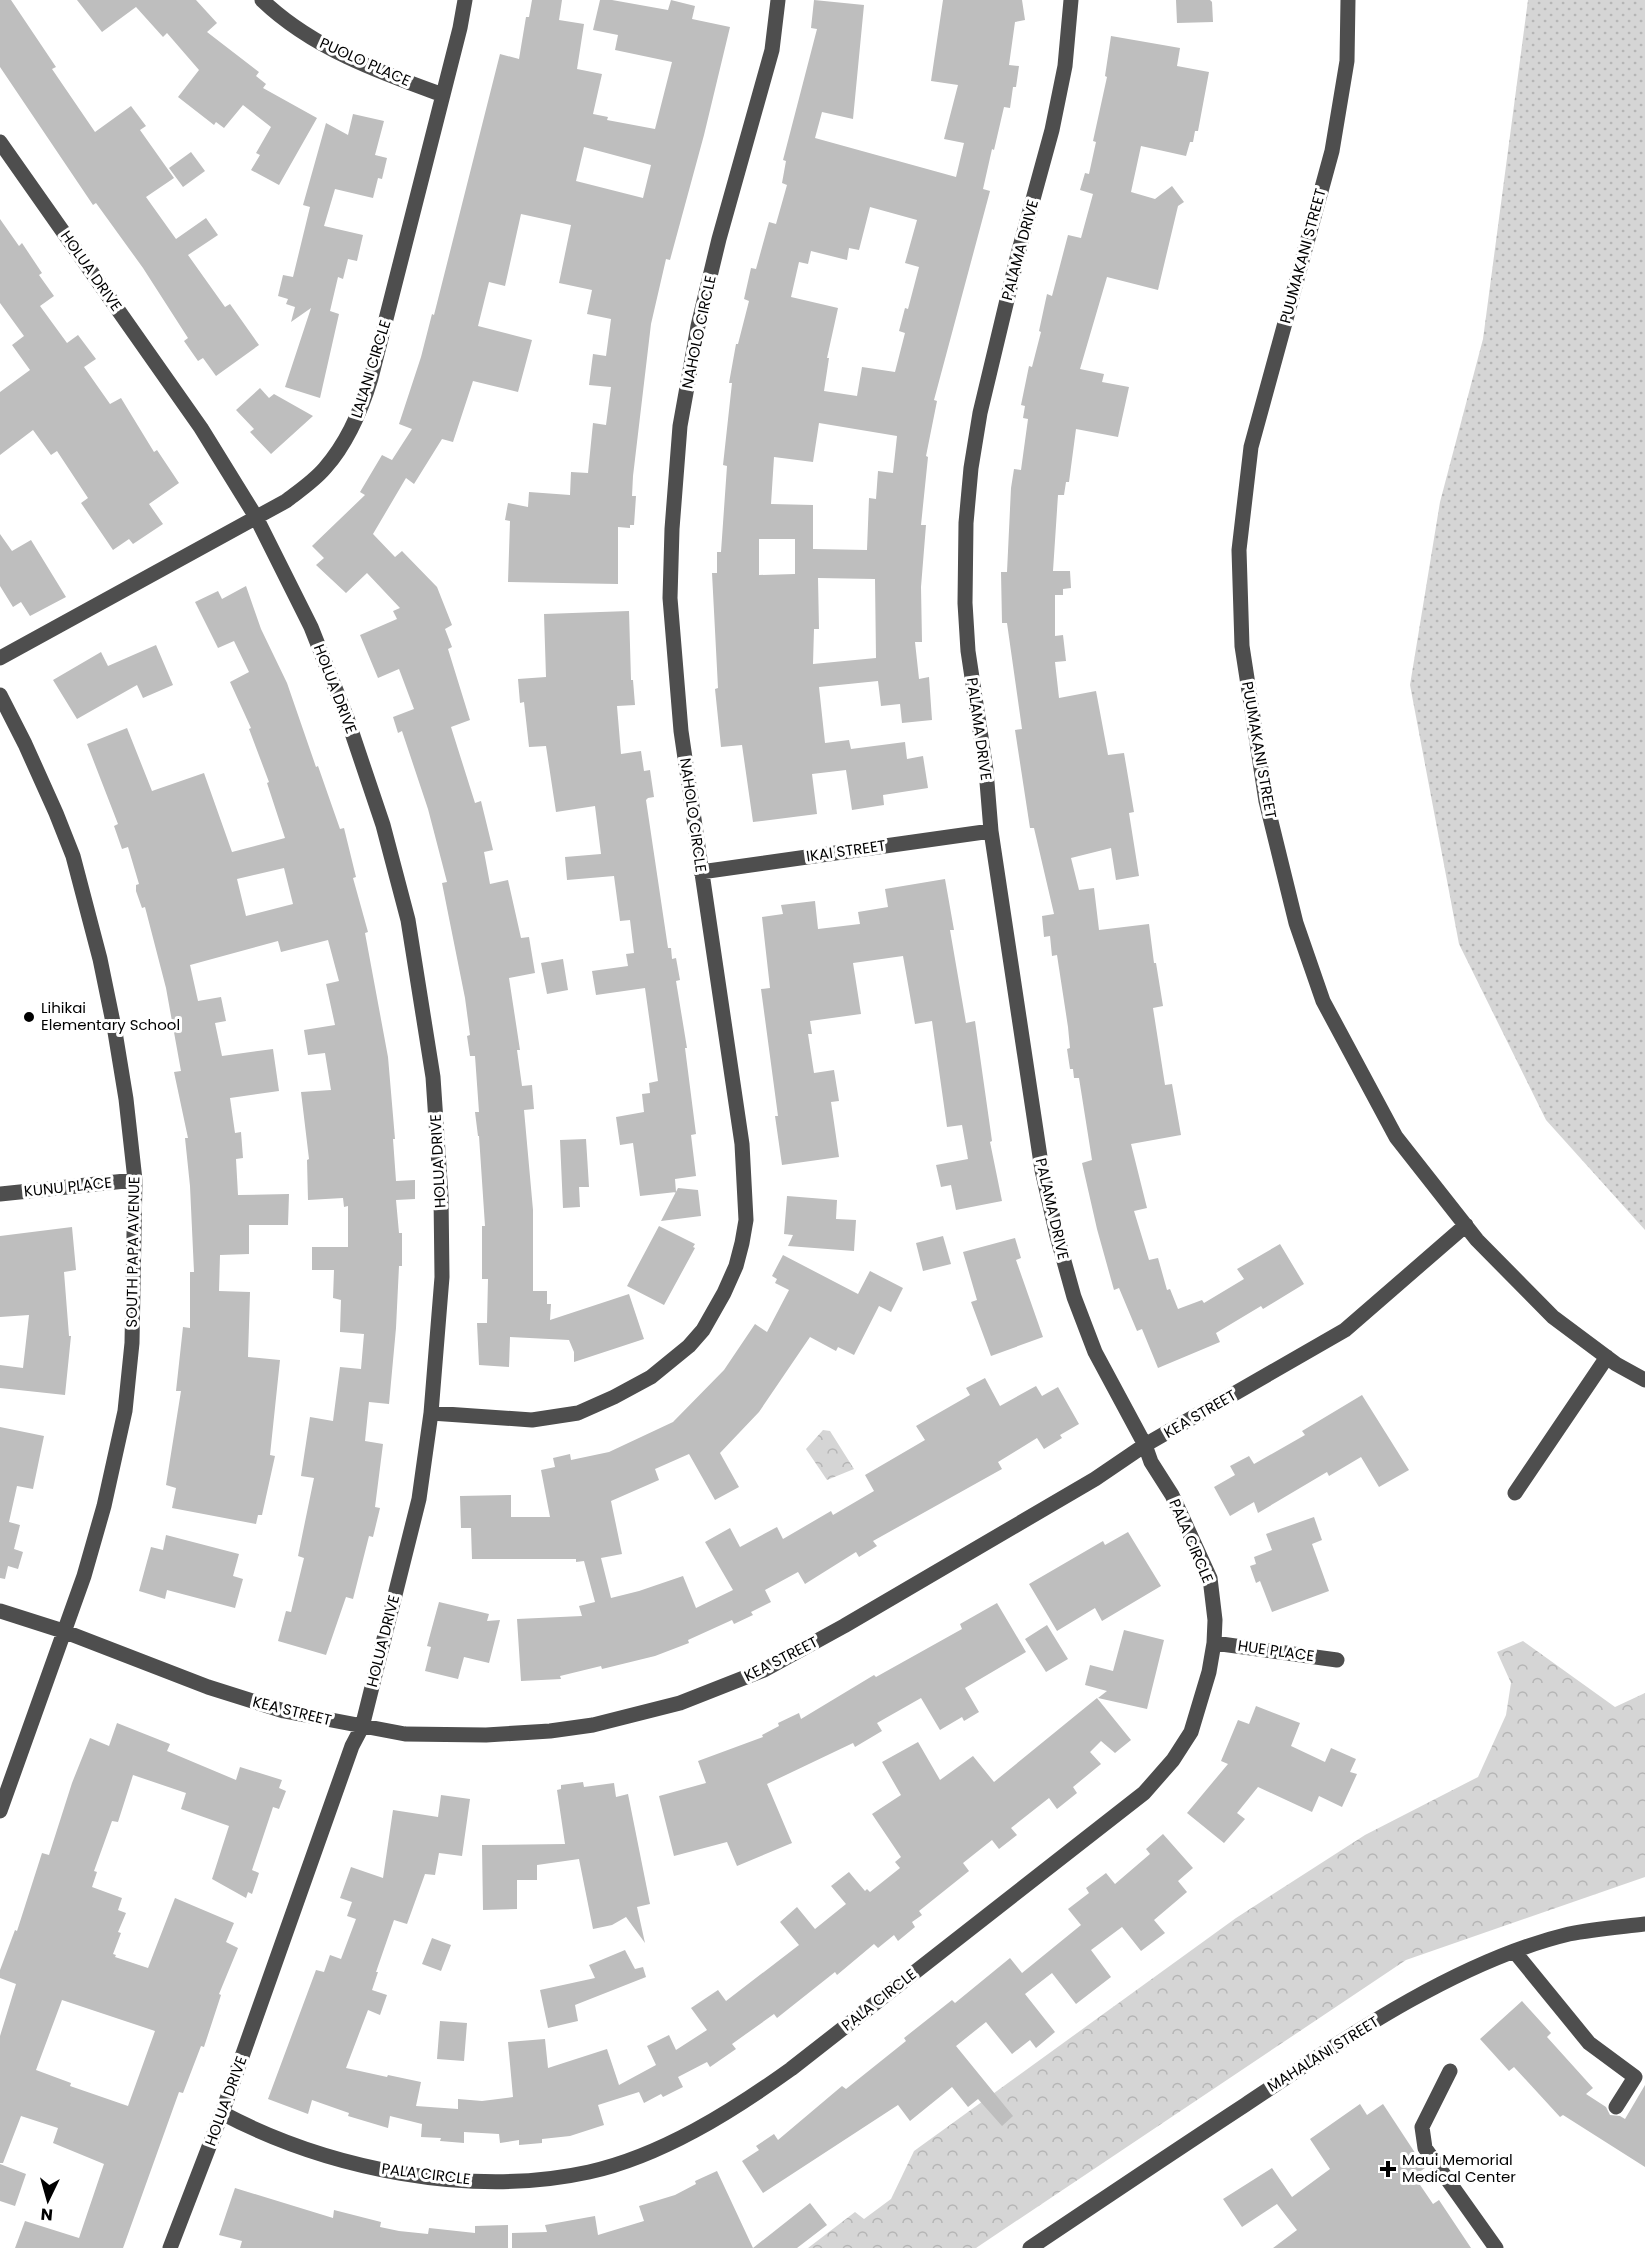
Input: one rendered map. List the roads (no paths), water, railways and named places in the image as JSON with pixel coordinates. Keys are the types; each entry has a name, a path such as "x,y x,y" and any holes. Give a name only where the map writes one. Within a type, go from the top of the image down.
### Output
{"street":[{"name":"PUOLO PLACE","path":"262,0 272,10 313,38 343,54 443,95"},
{"name":"LALANI CIRCLE","path":"0,658 286,501 324,469 350,434 362,407 460,28 465,0"},
{"name":"NAHOLO CIRCLE","path":"432,1413 532,1420 578,1413 614,1398 651,1377 682,1352 703,1330 724,1293 736,1266 742,1243 746,1220 742,1144 681,731 670,598 672,529 680,426 698,326 772,50 778,0"},
{"name":"PALAMA DRIVE","path":"1071,0 1065,66 1052,130 1018,254 980,413 971,468 966,523 965,603 968,651 986,770 991,831 1042,1170 1074,1297 1095,1352 1145,1445"},
{"name":"PUUMAKANI STREET","path":"1348,0 1347,61 1332,151 1251,447 1239,550 1242,646 1266,801 1296,923 1323,1001 1396,1137 1477,1240 1553,1317 1607,1357 1645,1380"},
{"name":"HOLUA DRIVE","path":"0,142 201,428 256,518 310,627 347,718 383,825 408,920 432,1077 441,1196 442,1277 432,1413 419,1499 362,1727 348,1757 222,2113 170,2248"},
{"name":"SOUTH PAPA AVENUE","path":"0,695 57,813 73,856 100,959 115,1032 126,1099 135,1180 132,1343 125,1411 101,1516 84,1576 0,1810"},
{"name":"IKAI STREET","path":"701,872 991,831"},
{"name":"KUNU PLACE","path":"0,1194 135,1180"},
{"name":"KEA STREET","path":"0,1611 63,1631 208,1687 262,1705 284,1712 362,1727 417,1734 486,1736 540,1732 593,1725 680,1703 764,1670 844,1626 1095,1479 1145,1445 1345,1330 1466,1225"},
{"path":"1515,1492 1607,1357"},
{"name":"PALA CIRCLE","path":"222,2113 247,2126 313,2152 374,2168 424,2177 489,2181 535,2180 589,2172 652,2151 738,2107 791,2069 1144,1793 1173,1760 1191,1732 1209,1672 1214,1643 1215,1620 1210,1578 1172,1495 1151,1462 1145,1445"},
{"name":"HUE PLACE","path":"1214,1643 1337,1660"},
{"name":"MAHALANI STREET","path":"1030,2248 1307,2063 1404,2004 1455,1977 1514,1951 1568,1934 1645,1924"},
{"path":"1514,1951 1589,2043 1640,2079 1616,2107"},
{"path":"1450,2071 1422,2127 1425,2148 1496,2248"}],"place":[{"name":"Lihikai Elementary School","path":"29,1017"},
{"name":"Maui Memorial Medical Center","path":"1388,2169"}]}
